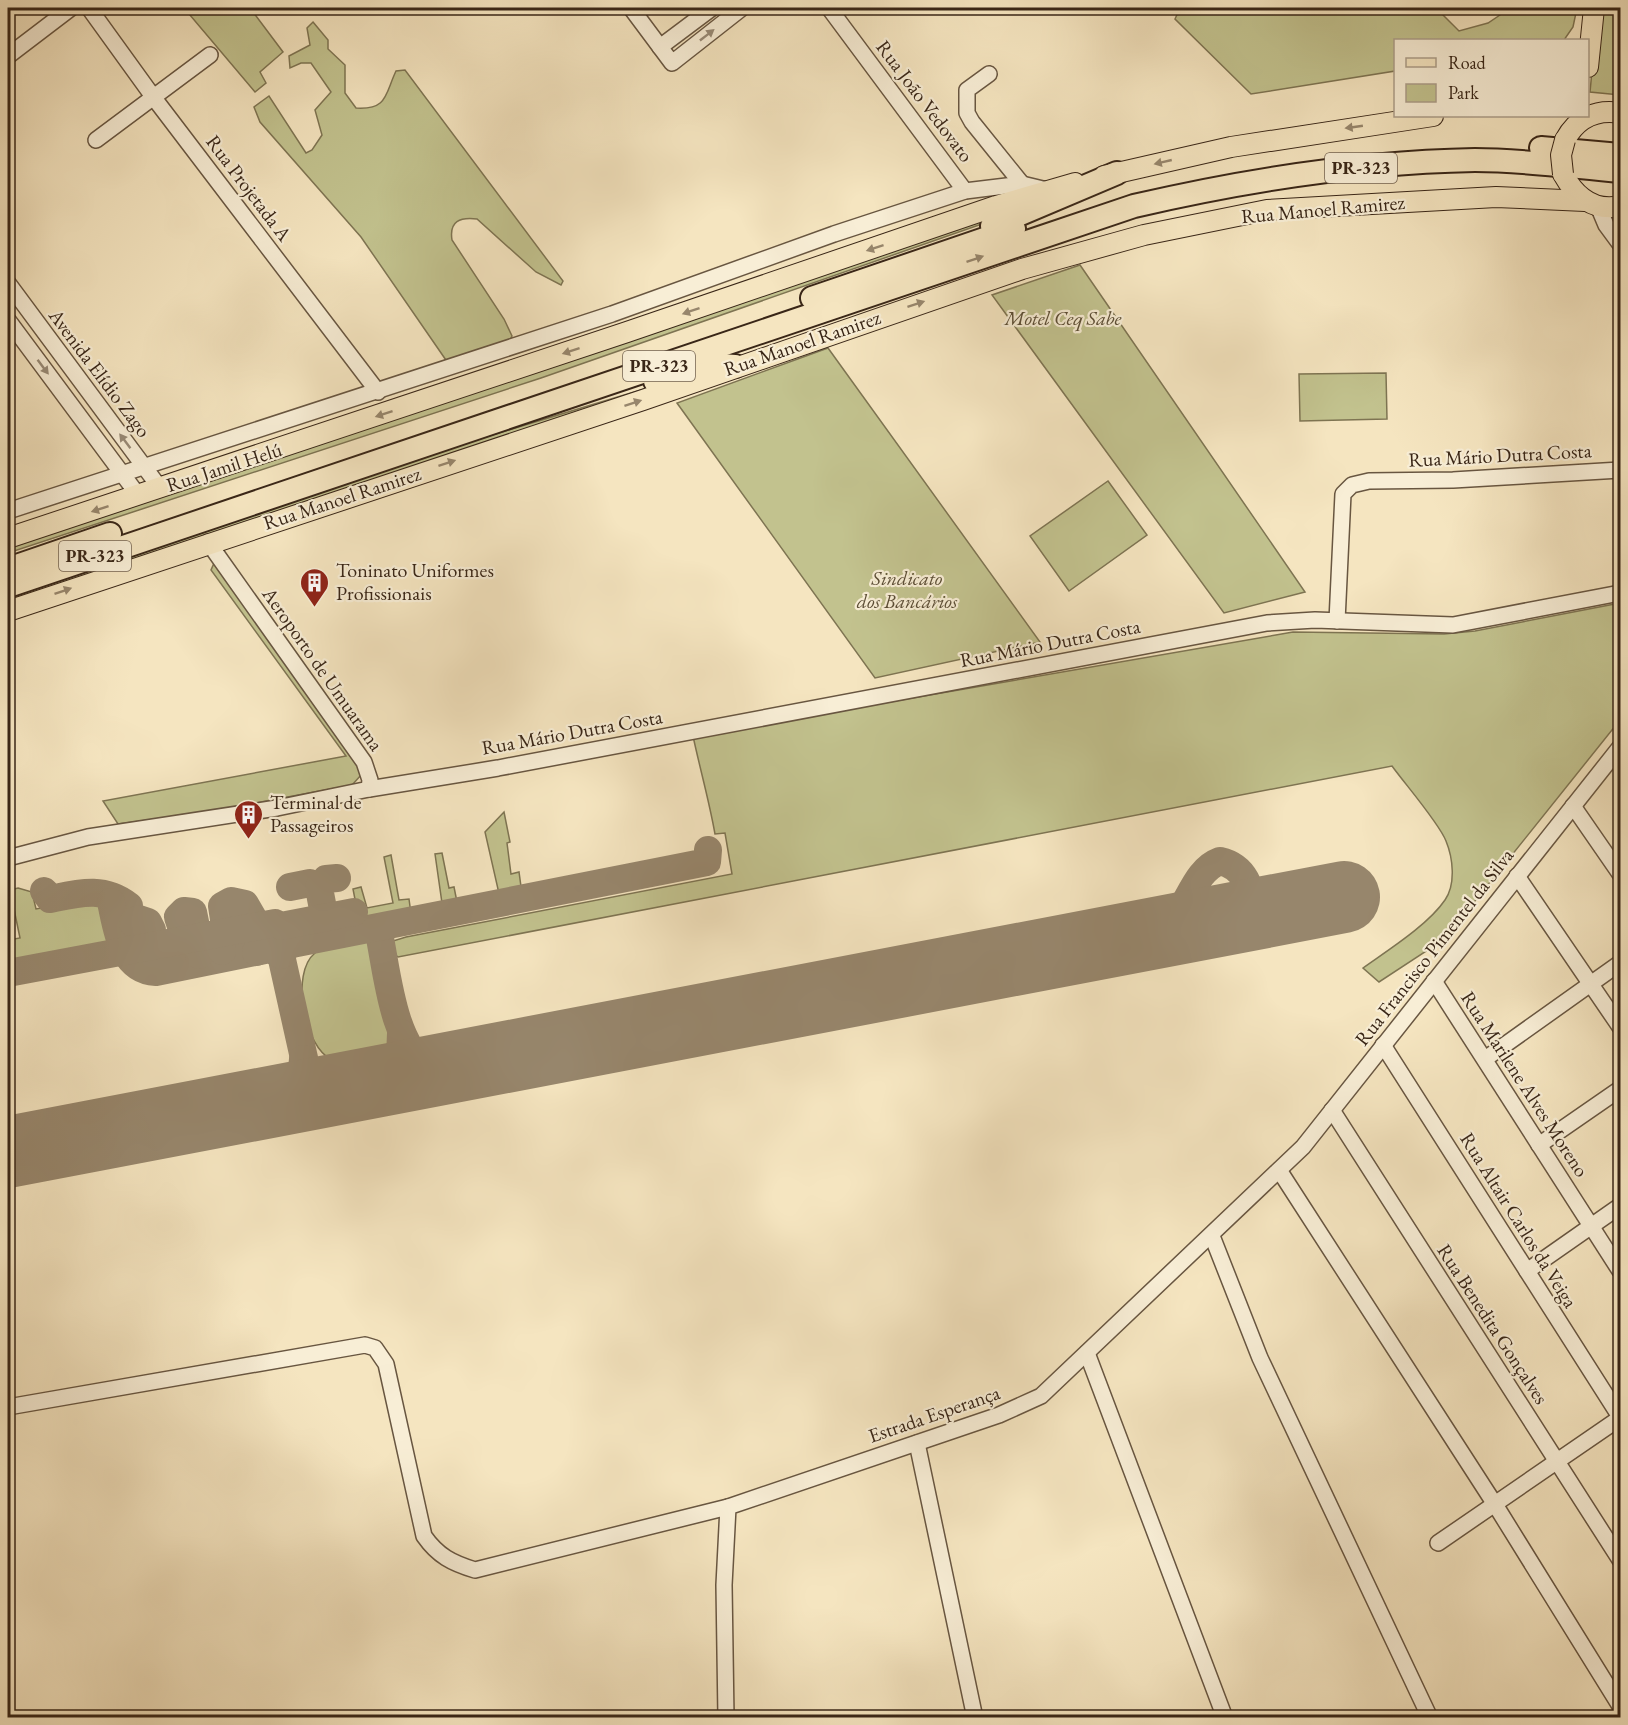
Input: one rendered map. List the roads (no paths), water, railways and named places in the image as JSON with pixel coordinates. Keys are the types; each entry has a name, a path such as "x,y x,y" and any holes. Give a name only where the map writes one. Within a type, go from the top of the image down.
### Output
{"highway":[{"name":"PR-323","path":"8,569 1115,196 1203,175 1279,161 1463,146 1526,147 1620,155"},
{"name":"PR-323","path":"8,586 1071,225 1134,206 1286,176 1476,160 1528,162 1620,171"},
{"path":"963,246 972,234 1117,172"},
{"path":"569,396 590,398 720,365 735,366"},
{"path":"8,560 40,553 50,554"}],"main road":[{"path":"1588,35 1594,8"},
{"path":"1589,114 1598,112 1620,113"},
{"name":"Rua Jamil Helú","path":"8,538 1047,190 1231,147 1426,117"},
{"path":"1580,117 1565,140 1561,155 1563,174 1576,194 1592,203"},
{"name":"Rua Manoel Ramirez","path":"8,610 643,400 735,366 1022,269 1144,235 1266,210 1496,197 1620,206"}],"street":[{"path":"8,56 71,8"},
{"name":"Rua Projetada A","path":"89,8 154,98 378,392"},
{"path":"631,8 672,63 742,8"},
{"path":"660,47 712,8"},
{"name":"Rua João Vedovato","path":"829,8 965,191"},
{"path":"96,140 210,55"},
{"path":"989,74 967,90 967,113 1022,184"},
{"path":"8,511 378,392 965,191 1022,184 1047,190"},
{"path":"1592,203 1620,244"},
{"name":"Avenida Elídio Zago","path":"8,282 160,488"},
{"path":"8,320 138,495"},
{"name":"Rua Mário Dutra Costa","path":"369,789 510,766 1267,624 1337,621 1343,494 1352,485 1369,481 1453,480 1620,471"},
{"name":"Aeroporto de Umuarama","path":"208,542 364,762 370,780 369,789"},
{"path":"1337,621 1453,625 1620,593"},
{"name":"Rua Francisco Pimentel da Silva","path":"1280,1170 1303,1147 1620,747"},
{"path":"8,858 88,837 277,808 369,789"},
{"path":"1573,806 1616,856 1620,874"},
{"path":"1517,876 1620,1027"},
{"path":"1485,1059 1620,963"},
{"name":"Rua Marilene Alves Moreno","path":"1434,981 1620,1271"},
{"name":"Rua Altair Carlos da Veiga","path":"1383,1045 1620,1418"},
{"path":"1539,1145 1620,1089"},
{"name":"Rua Benedita Gonçalves","path":"1332,1110 1620,1560"},
{"path":"1280,1170 1496,1506 1620,1706"},
{"name":"Estrada Esperança","path":"8,1407 365,1345 375,1348 386,1364 424,1536 433,1549 450,1563 475,1570 728,1507 999,1415 1041,1396 1280,1170"},
{"path":"1527,1271 1620,1206"},
{"path":"1212,1236 1260,1358 1430,1718"},
{"path":"1087,1353 1225,1718"},
{"path":"1438,1543 1496,1506 1620,1418"},
{"path":"917,1443 975,1718"},
{"path":"726,1718 724,1585 728,1507"}],"place":[{"name":"Toninato Uniformes Profissionais","path":"315,608"},
{"name":"Terminal de Passageiros","path":"249,840"}],"park label":[{"name":"Motel Ceq Sabe","path":"1063,318"},
{"name":"Sindicato dos Bancários","path":"907,590"}]}
